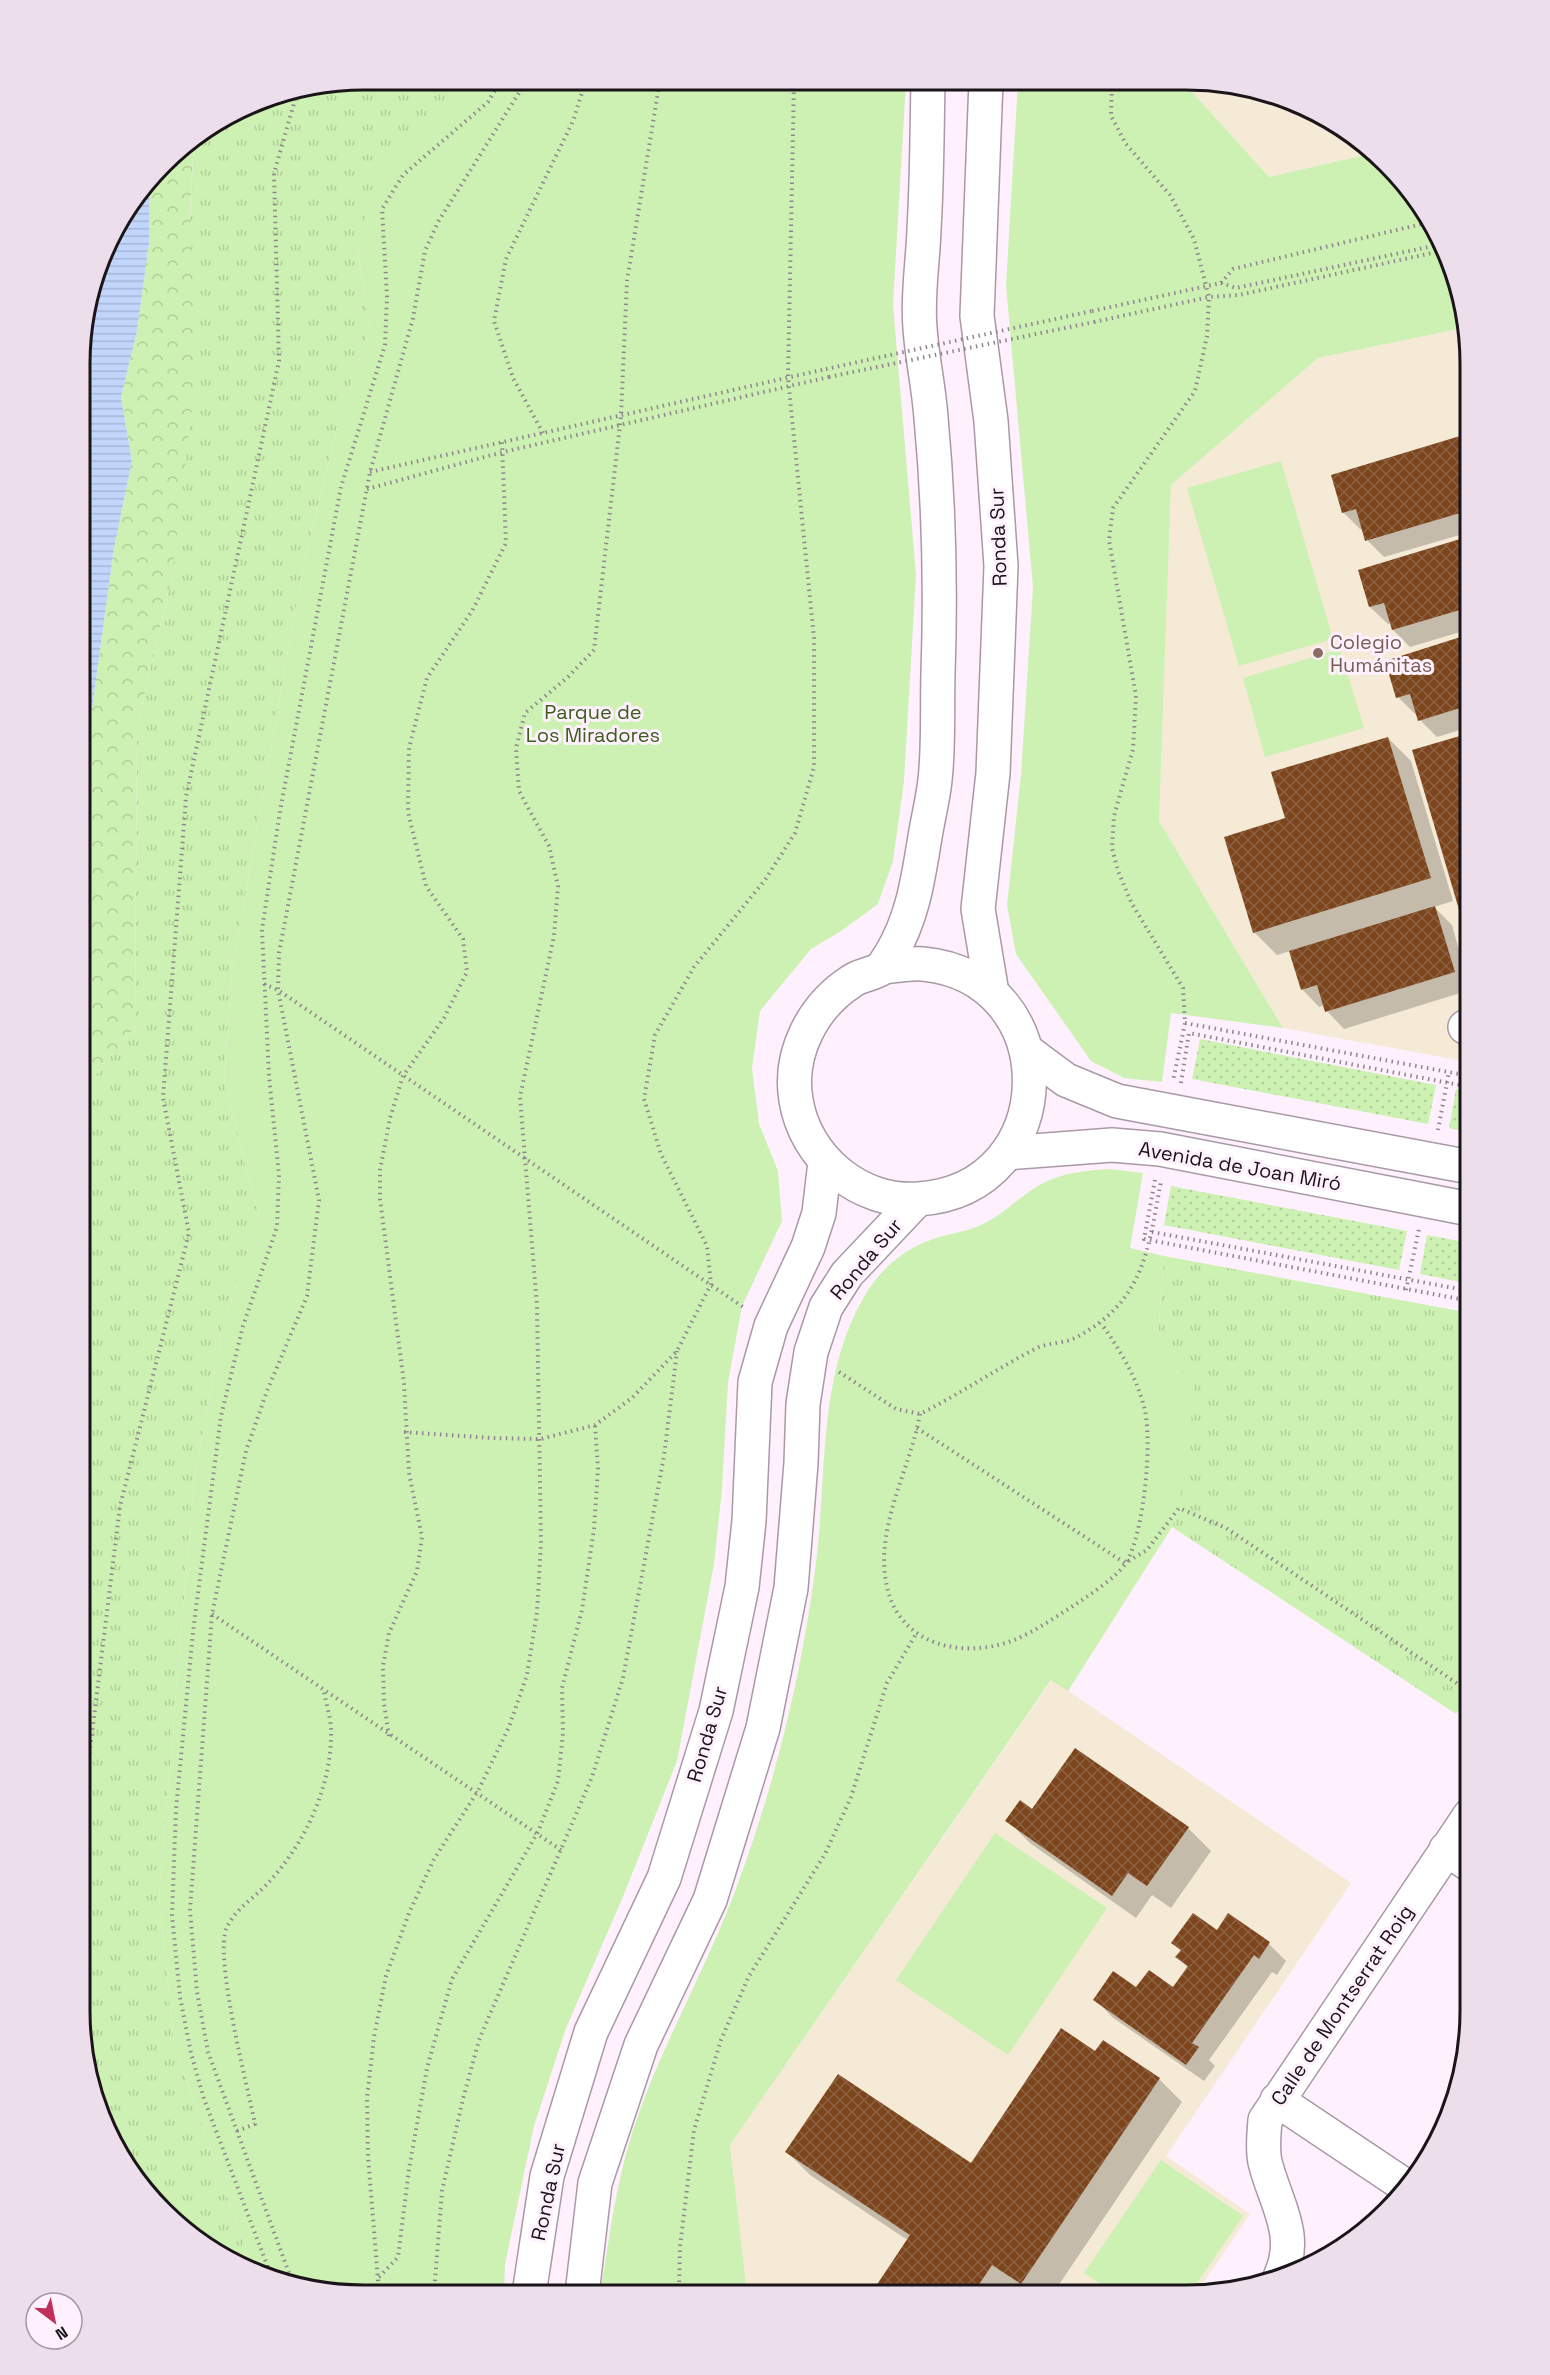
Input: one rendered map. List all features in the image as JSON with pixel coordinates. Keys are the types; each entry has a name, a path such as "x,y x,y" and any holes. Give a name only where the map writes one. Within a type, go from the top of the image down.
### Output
{"main road":[{"path":"882,968 900,938 913,906 935,778 941,570 931,416 919,325 928,90"},
{"name":"Ronda Sur","path":"986,90 977,316 991,421 1001,566 993,773 978,909 992,993"},
{"name":"Ronda Sur","path":"921,963 957,972 992,993 1013,1018 1028,1051 1031,1087 1023,1124 1007,1153 981,1178 952,1193 917,1200 880,1196 849,1181 825,1162 807,1135 795,1099 797,1055 809,1024 830,997 855,978 882,968 921,963"},
{"name":"Avenida de Joan Miró","path":"1028,1051 1066,1080 1117,1101 1460,1165"},
{"name":"Avenida de Joan Miró","path":"1007,1153 1112,1144 1163,1150 1460,1207"},
{"name":"Ronda Sur","path":"530,2285 547,2176 591,2032 663,1878 716,1711 742,1587 749,1521 755,1382 771,1326 808,1247 819,1213 825,1162"},
{"name":"Ronda Sur","path":"583,2285 595,2183 640,2045 710,1900 763,1728 791,1588 801,1463 803,1404 811,1352 826,1307 848,1274 917,1200"},
{"name":"Calle de Montserrat Roig","path":"1285,2266 1289,2258 1285,2216 1265,2162 1263,2142 1265,2120 1277,2100 1458,1857"},
{"path":"1277,2100 1400,2182"}],"path":[{"path":"268,2267 204,2099 191,2054 180,1997 171,1915 176,1809 193,1632 221,1416 243,1326 277,1227 279,1175 269,1076 263,919 280,811 339,499 385,345 387,296 382,209 403,175 488,102 495,90"},
{"path":"290,2275 208,2052 197,1992 190,1910 212,1614 246,1451 267,1391 307,1296 319,1200 278,990 279,953 289,888 370,472 413,318 425,251 438,222 521,90"},
{"path":"543,433 513,378 494,321 506,259 573,121 583,90"},
{"path":"379,2285 368,2156 367,2098 374,2037 386,1976 408,1913 434,1859 478,1791 509,1727 527,1676 537,1612 541,1544 541,1438 537,1306 520,1097 554,936 558,886 549,846 519,791 516,748 525,713 568,677 594,650 621,416 627,280 658,90"},
{"path":"404,1432 492,1438 541,1438 595,1425 632,1398 677,1351 711,1284 707,1245 661,1154 644,1099 655,1035 694,967 765,880 795,833 814,767 814,638 788,378 794,90"},
{"path":"1112,90 1111,116 1126,144 1170,195 1194,239 1209,297 1207,336 1195,391 1113,508 1109,540 1136,696 1132,749 1114,816 1112,849 1118,871 1132,904 1183,988 1185,1023 1180,1034 1171,1112"},
{"path":"90,1750 120,1506 189,1233 163,1098 186,797 279,361 274,173 295,98"},
{"path":"1221,283 1233,269 1421,224"},
{"path":"370,472 1206,286 1221,283 1236,288 1433,246"},
{"path":"367,489 620,424 829,377 1209,297 1239,295 1436,252"},
{"path":"389,1736 384,1704 383,1666 389,1633 417,1571 422,1537 418,1506 409,1473 404,1432 404,1383 380,1199 380,1170 390,1118 403,1076 444,1018 468,972 463,939 426,886 408,812 409,748 427,678 472,612 506,543 502,442"},
{"path":"264,984 278,990 771,1326"},
{"path":"1185,1023 1460,1074"},
{"path":"1171,1112 1189,1033 1460,1085"},
{"path":"1437,1136 1449,1072"},
{"path":"811,1352 896,1409 920,1414 1041,1346 1072,1339 1101,1323 1127,1297 1140,1271 1152,1232 1163,1150"},
{"path":"1163,1150 1144,1239 1460,1300"},
{"path":"1406,1290 1420,1223"},
{"path":"1152,1232 1460,1289"},
{"path":"1101,1323 1129,1364 1144,1406 1147,1445 1141,1519 1125,1563"},
{"path":"435,2285 442,2191 476,2050 592,1777 623,1678 664,1456 677,1351"},
{"path":"920,1414 901,1474 885,1560 888,1590 898,1616 916,1634 942,1647 976,1649 1013,1640 1092,1594 1125,1563 1147,1550 1179,1508 1226,1528 1460,1685"},
{"path":"379,2277 398,2257 409,2169 427,2068 452,1979 538,1832 558,1781 563,1733 562,1688 568,1657 582,1611 594,1529 598,1469 595,1425"},
{"path":"917,1428 1125,1563"},
{"path":"212,1614 389,1736 478,1791 561,1850"},
{"path":"679,2285 680,2247 694,2130 721,2040 749,1976 825,1854 851,1797 887,1683 916,1634"},
{"path":"237,2131 255,2124 227,1982 223,1949 226,1928 241,1909 271,1881 296,1846 316,1809 326,1774 331,1727 324,1692"}],"shaded area":[{"path":"1190,90 1239,95 1291,111 1338,136 1364,155 1269,177"},
{"name":"Colegio Humánitas","path":"1458,329 1460,364 1460,1060 1283,1028 1159,821 1171,485 1318,358"},
{"path":"1052,1680 1351,1883 1166,2156 1250,2214 1203,2284 746,2285 730,2145"}],"green space":[{"path":"364,90 466,90 357,244 370,328 340,415 302,571 232,971 224,1079 259,1218 224,1322 194,1479 159,1897 174,2045 249,2260 212,2239 183,2217 158,2192 136,2163 118,2132 99,2082 92,2047 90,2011 90,1082 135,1027 137,726 172,576 194,150 243,118 293,99 311,95"},
{"name":"Parque de Los Miradores","path":"466,90 905,90 893,305 916,575 904,781 893,861 878,904 811,949 760,1011 752,1068 759,1124 778,1171 782,1221 742,1306 728,1382 722,1489 714,1564 677,1761 622,1899 566,2028 534,2126 505,2264 504,2285 364,2285 311,2280 293,2276 249,2260 174,2045 159,1897 194,1479 224,1322 259,1218 224,1079 232,971 302,571 340,415 370,328 357,244 379,169"},
{"path":"1017,90 1190,90 1269,177 1364,155 1367,158 1392,183 1423,227 1439,259 1455,311 1458,329 1318,358 1171,485 1159,821 1283,1028 1171,1013 1162,1082 1124,1078 1091,1061 1016,954 1007,905 1021,775 1033,587 1006,285"},
{"path":"193,150 190,214 196,374 172,576 137,726 135,1027 90,1082 90,720 114,548 132,461 121,397 137,331 149,243 149,194 170,170"},
{"path":"1281,461 1333,639 1239,666 1187,488"},
{"path":"1340,649 1364,728 1265,757 1243,678"},
{"path":"1200,1039 1436,1085 1428,1124 1192,1079"},
{"path":"1456,1089 1460,1090 1460,1131 1449,1128"},
{"path":"1109,1169 1143,1173 1130,1248 1164,1256 1158,1336 1195,1391 1179,1508 1172,1527 1068,1691 1051,1680 730,2145 746,2285 602,2285 617,2195 631,2137 668,2042 725,1918 751,1847 775,1769 794,1690 809,1610 819,1536 826,1430 838,1361 849,1329 864,1297 876,1279 891,1263 909,1250 934,1239 987,1222 1051,1179 1079,1172"},
{"path":"1171,1186 1407,1231 1399,1270 1164,1225"},
{"path":"1427,1235 1460,1241 1460,1282 1420,1274"},
{"path":"1164,1256 1460,1311 1460,1708 1456,1714 1172,1527 1179,1508 1158,1336"},
{"path":"995,1833 1107,1908 1008,2055 896,1980"},
{"path":"1161,2160 1243,2216 1196,2284 1102,2285 1084,2273"}],"water":[{"path":"149,194 149,243 137,331 121,397 132,461 114,548 90,720 90,364 92,328 99,293 111,259 127,227"}],"building":[{"path":"1460,436 1460,513 1365,541 1356,509 1342,513 1331,475"},
{"path":"1460,539 1460,610 1392,630 1384,603 1369,607 1358,570"},
{"path":"1460,637 1460,708 1418,721 1410,694 1396,698 1385,661"},
{"path":"1460,736 1460,913 1412,750"},
{"path":"1388,737 1431,878 1253,933 1224,837 1285,818 1271,772"},
{"path":"1435,906 1455,972 1325,1012 1317,985 1301,990 1289,951"},
{"path":"1075,1748 1189,1827 1147,1886 1128,1873 1112,1896 1005,1821 1020,1800 1032,1809"},
{"path":"1193,1913 1217,1930 1228,1913 1270,1942 1259,1959 1254,1955 1192,2043 1199,2047 1186,2065 1093,2000 1113,1971 1136,1987 1149,1970 1173,1987 1188,1966 1175,1957 1181,1950 1171,1943"},
{"path":"1061,2028 1095,2051 1103,2040 1160,2078 1021,2284 992,2265 979,2285 877,2285 910,2235 785,2152 838,2074 971,2163"}],"place":[{"name":"Colegio Humánitas","path":"1318,653"}]}
